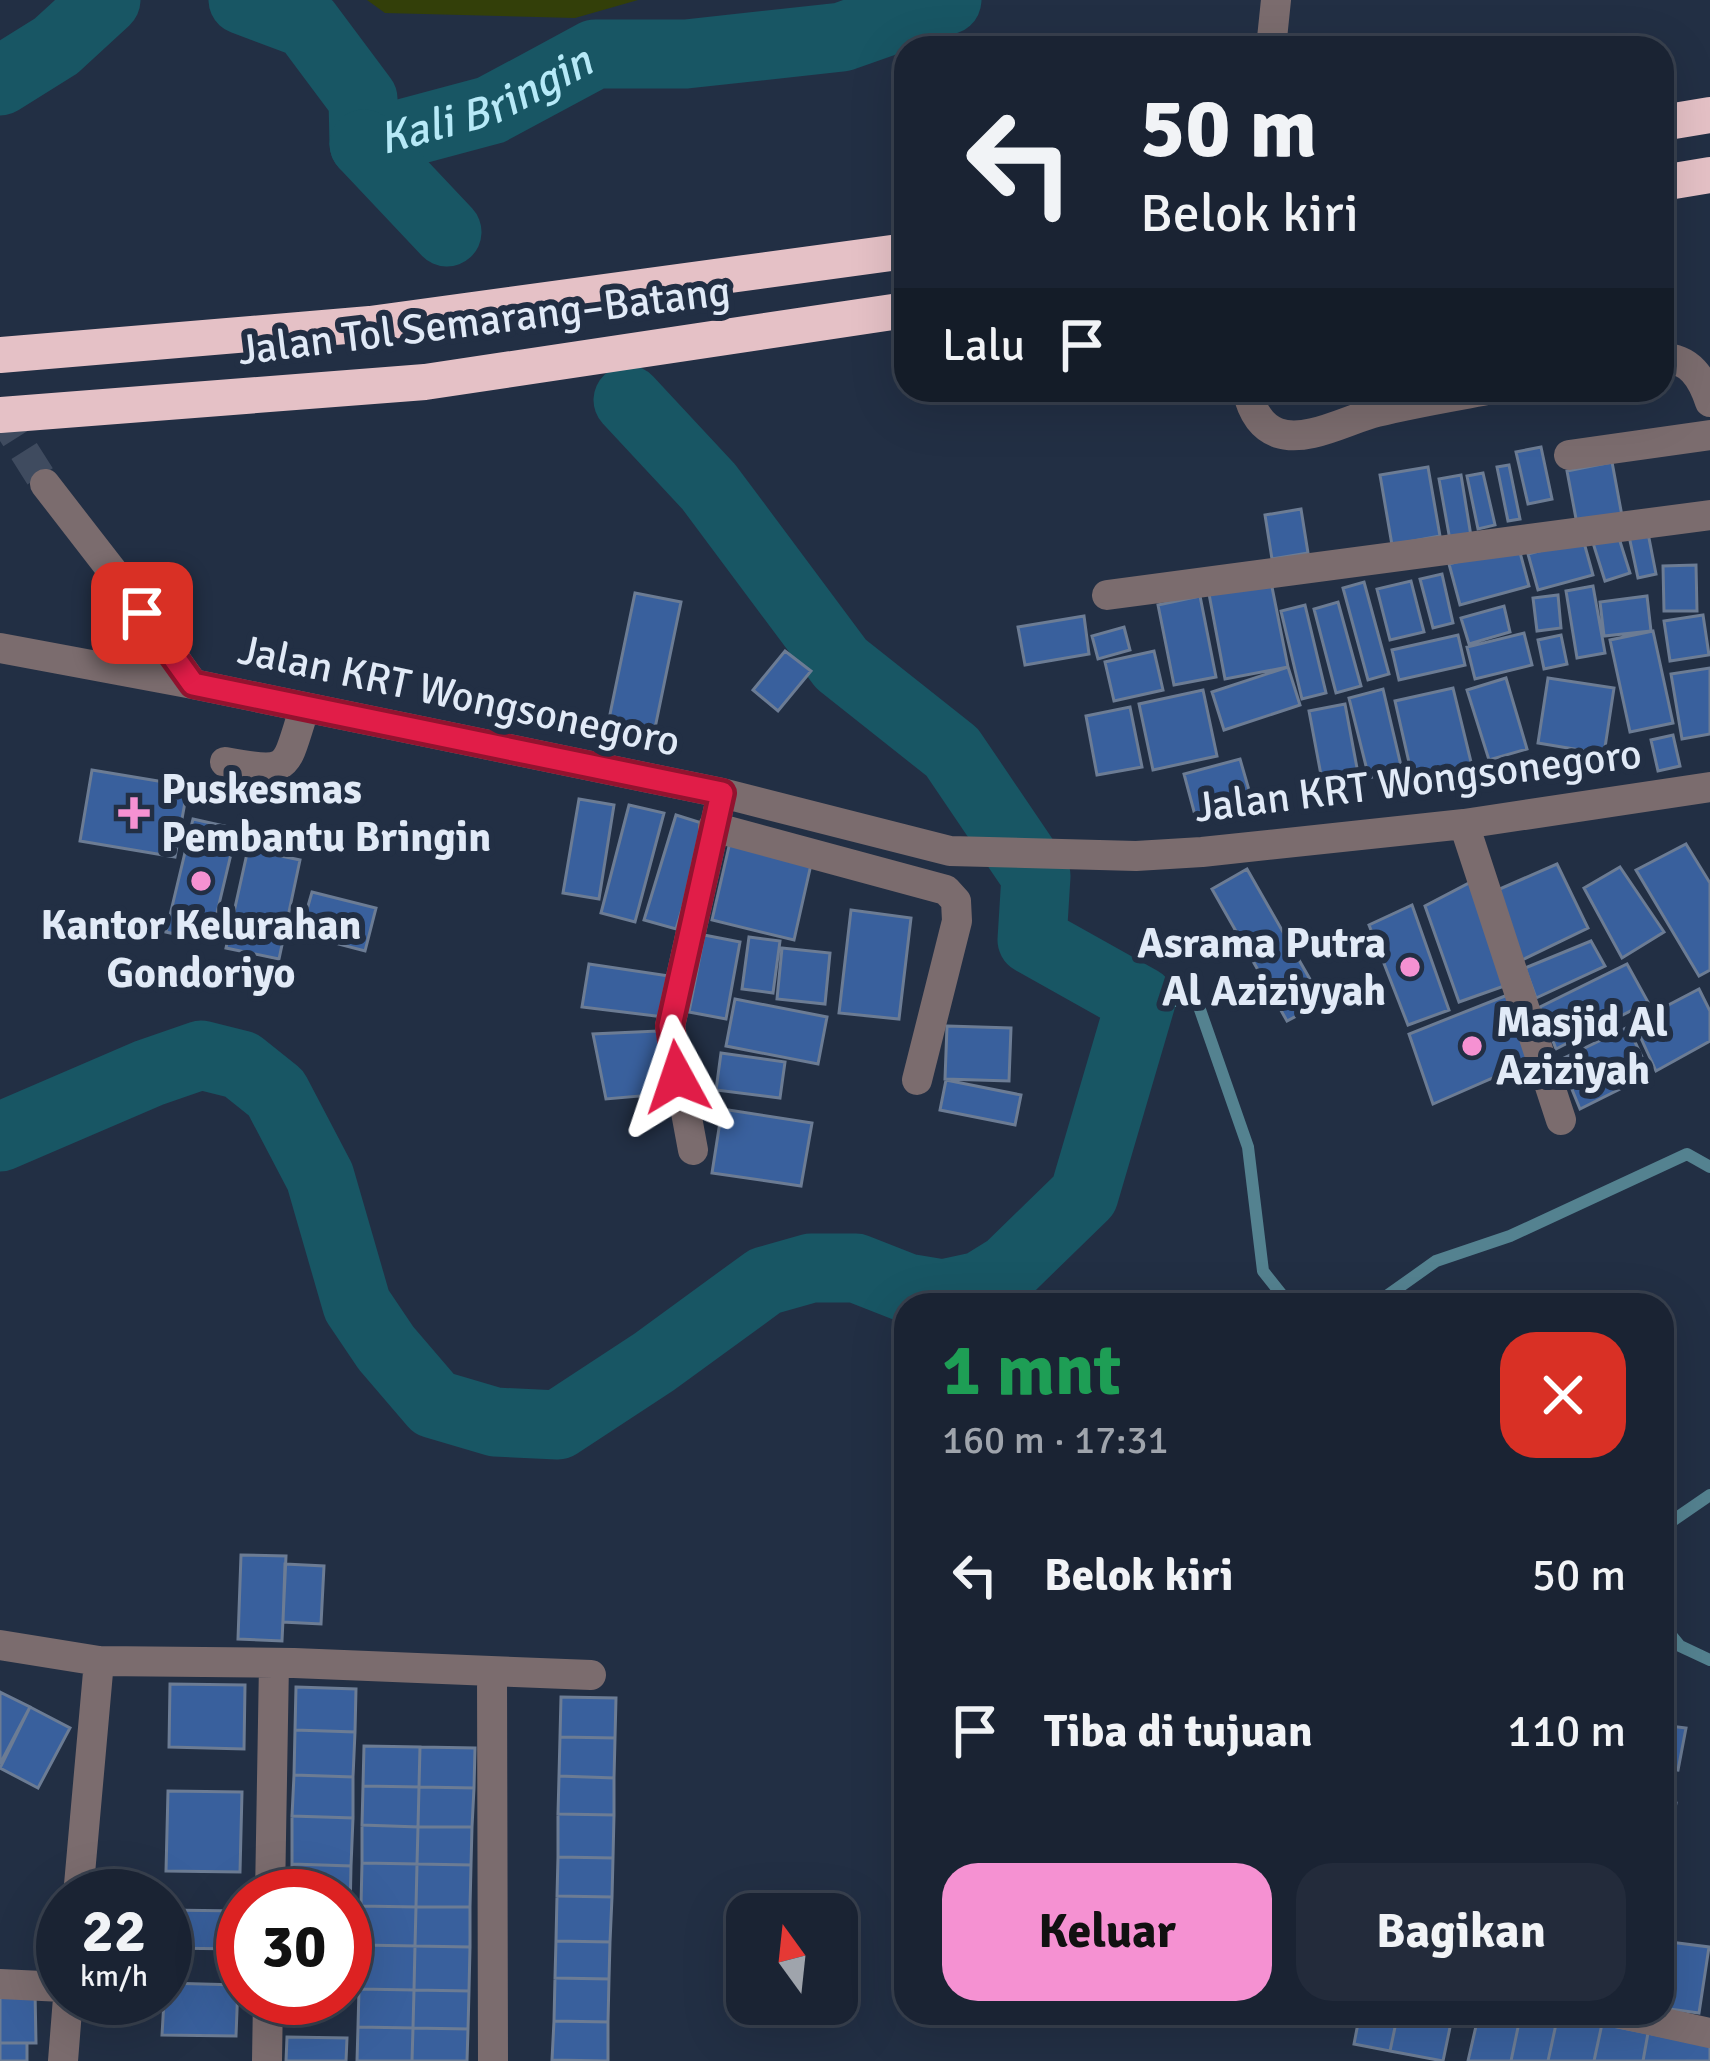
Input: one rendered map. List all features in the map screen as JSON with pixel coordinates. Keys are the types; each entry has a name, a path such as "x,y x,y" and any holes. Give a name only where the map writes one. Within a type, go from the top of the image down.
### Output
{"highway":[{"path":"1674,121 1710,115"},
{"path":"1674,181 1710,175"},
{"name":"Jalan Tol Semarang–Batang","path":"0,355 370,324 894,253"},
{"name":"Jalan Tol Semarang–Batang","path":"0,415 425,382 894,312"}],"street":[{"path":"1272,36 1276,0"},
{"path":"1674,361 1690,365 1704,383 1710,402"},
{"path":"1250,402 1265,426 1281,434 1300,435 1427,402"},
{"path":"1569,455 1710,435"},
{"name":"Jalan KRT Wongsonegoro","path":"45,484 193,684 722,793 950,851 1136,856 1464,824 1710,787"},
{"path":"1107,595 1710,515"},
{"path":"0,648 193,684"},
{"path":"225,762 271,771 281,767 305,707"},
{"path":"693,1150 670,1026 722,793"},
{"path":"1464,824 1561,1120"},
{"path":"713,827 946,890 956,901 957,921 916,1080"},
{"path":"0,1645 99,1661 590,1675"},
{"path":"80,1869 99,1661"},
{"path":"270,1869 274,1663"},
{"path":"492,1673 493,2061"},
{"path":"0,1984 36,1986"},
{"path":"63,2061 66,2025"},
{"path":"267,2061 268,2025"},
{"path":"1674,2025 1710,2032"}],"green space":[{"path":"367,0 638,0 575,18 385,13"}],"building":[{"path":"1541,447 1552,499 1528,504 1516,452"},
{"path":"1612,462 1622,516 1577,524 1567,471"},
{"path":"1509,465 1520,519 1508,521 1497,467"},
{"path":"1428,467 1440,536 1392,545 1380,475"},
{"path":"1483,473 1495,525 1478,529 1467,476"},
{"path":"1461,475 1471,536 1450,540 1439,479"},
{"path":"1301,509 1308,553 1272,559 1265,515"},
{"path":"1648,533 1656,574 1638,578 1629,536"},
{"path":"1618,535 1630,573 1605,581 1593,543"},
{"path":"1583,539 1593,575 1538,590 1528,554"},
{"path":"1518,545 1529,586 1460,605 1449,564"},
{"path":"1696,565 1697,611 1664,611 1663,566"},
{"path":"1442,574 1453,623 1433,628 1420,579"},
{"path":"1411,581 1424,632 1390,640 1377,589"},
{"path":"1271,582 1288,667 1225,679 1209,594"},
{"path":"1364,582 1389,674 1368,680 1343,588"},
{"path":"1593,586 1605,653 1577,658 1566,591"},
{"path":"635,593 681,602 655,728 609,719"},
{"path":"1558,595 1561,628 1537,631 1533,598"},
{"path":"1200,596 1216,677 1174,685 1158,605"},
{"path":"1647,596 1651,631 1604,636 1600,602"},
{"path":"1338,602 1361,686 1336,693 1314,609"},
{"path":"1305,605 1326,693 1302,699 1281,611"},
{"path":"1504,606 1510,632 1469,644 1461,618"},
{"path":"1703,615 1709,655 1670,661 1664,621"},
{"path":"1084,616 1089,654 1025,665 1018,627"},
{"path":"1124,627 1130,650 1098,659 1092,636"},
{"path":"1653,631 1673,723 1630,732 1610,640"},
{"path":"1524,633 1532,665 1475,679 1467,647"},
{"path":"1458,635 1465,665 1399,680 1392,650"},
{"path":"1561,635 1567,664 1544,669 1538,640"},
{"path":"785,651 811,671 778,711 753,690"},
{"path":"1154,651 1163,690 1114,701 1105,662"},
{"path":"1288,667 1300,705 1224,730 1212,692"},
{"path":"1710,668 1710,734 1682,739 1671,674"},
{"path":"1506,678 1527,749 1489,760 1467,690"},
{"path":"1548,678 1614,688 1604,754 1538,743"},
{"path":"1453,688 1472,766 1413,780 1395,701"},
{"path":"1383,689 1402,770 1369,778 1349,698"},
{"path":"1203,690 1217,756 1153,770 1139,704"},
{"path":"1345,704 1360,784 1324,791 1309,711"},
{"path":"1130,707 1142,767 1097,775 1086,716"},
{"path":"1673,735 1680,766 1658,771 1651,740"},
{"path":"1240,759 1253,804 1196,819 1184,774"},
{"name":"Puskesmas Pembantu Bringin","path":"92,770 188,786 175,857 80,841"},
{"path":"579,799 614,805 599,899 563,893"},
{"path":"629,805 664,813 635,922 601,913"},
{"path":"676,815 708,825 676,929 644,920"},
{"name":"Kantor Kelurahan Gondoriyo","path":"193,819 237,829 210,942 166,932"},
{"path":"730,842 812,860 794,940 712,920"},
{"path":"1686,844 1710,883 1710,970 1699,976 1636,870"},
{"path":"248,849 300,860 279,959 226,948"},
{"path":"1557,864 1588,928 1522,960 1495,891"},
{"path":"1620,867 1664,932 1622,958 1584,888"},
{"path":"1247,869 1323,1002 1287,1021 1212,889"},
{"path":"1471,882 1507,985 1459,1002 1425,906"},
{"path":"312,892 376,908 365,951 300,934"},
{"name":"Asrama Putra Al Aziziyyah","path":"1412,905 1449,1010 1408,1025 1369,925"},
{"path":"851,910 911,918 899,1019 839,1013"},
{"path":"704,935 740,942 726,1019 689,1012"},
{"path":"749,937 780,941 773,993 742,989"},
{"path":"1591,941 1605,966 1536,998 1525,968"},
{"path":"782,948 830,953 825,1004 777,999"},
{"path":"589,964 669,976 664,1017 582,1007"},
{"path":"1627,964 1648,1002 1556,1049 1540,1007"},
{"path":"1699,989 1710,1011 1710,1041 1656,1071 1634,1023"},
{"name":"Masjid Al Aziziyah","path":"1510,994 1536,1059 1433,1104 1409,1034"},
{"path":"735,999 827,1017 818,1064 726,1046"},
{"path":"947,1026 1011,1028 1009,1081 945,1079"},
{"path":"1628,1027 1650,1074 1580,1109 1560,1060"},
{"path":"658,1031 675,1093 606,1099 593,1034"},
{"path":"721,1053 785,1062 780,1098 716,1090"},
{"path":"946,1080 1021,1095 1015,1125 940,1110"},
{"path":"722,1109 812,1123 801,1186 712,1173"},
{"path":"241,1555 286,1556 282,1641 238,1639"},
{"path":"285,1564 324,1566 321,1624 283,1622"},
{"path":"170,1684 245,1685 244,1749 169,1747"},
{"path":"296,1687 356,1689 355,1732 295,1730"},
{"path":"0,1692 30,1707 0,1764"},
{"path":"561,1697 616,1698 615,1738 560,1737"},
{"path":"30,1707 70,1728 38,1788 0,1768"},
{"path":"1674,1726 1686,1728 1678,1770 1674,1770"},
{"path":"295,1730 355,1732 353,1777 294,1775"},
{"path":"560,1737 615,1738 614,1778 559,1776"},
{"path":"364,1746 420,1747 419,1787 363,1786"},
{"path":"420,1747 475,1748 474,1788 419,1787"},
{"path":"294,1775 353,1777 353,1818 292,1816"},
{"path":"559,1776 614,1778 614,1815 558,1814"},
{"path":"363,1786 419,1787 418,1827 362,1825"},
{"path":"419,1787 474,1788 472,1827 418,1827"},
{"path":"168,1791 242,1792 240,1869 166,1869"},
{"path":"558,1814 614,1815 613,1858 558,1857"},
{"path":"292,1816 353,1818 351,1866 292,1864"},
{"path":"362,1825 418,1827 417,1864 362,1863"},
{"path":"418,1827 472,1827 471,1865 417,1864"},
{"path":"558,1857 613,1858 612,1897 557,1896"},
{"path":"362,1863 417,1864 416,1907 372,1906 372,1869 362,1869"},
{"path":"292,1864 351,1866 351,1869 292,1869"},
{"path":"417,1864 471,1865 470,1907 416,1907"},
{"path":"557,1896 612,1897 610,1942 556,1941"},
{"path":"372,1906 416,1907 415,1946 372,1945"},
{"path":"416,1907 470,1907 470,1947 415,1946"},
{"path":"192,1910 216,1911 216,1949 192,1948"},
{"path":"556,1941 610,1942 609,1979 555,1978"},
{"path":"1674,1943 1709,1947 1699,2013 1674,2010"},
{"path":"372,1945 415,1946 414,1990 372,1989"},
{"path":"415,1946 470,1947 469,1991 414,1990"},
{"path":"555,1978 609,1979 608,2022 554,2021"},
{"path":"192,1984 216,1984 216,2025 236,2025 236,2036 162,2035 163,2025 192,2025"},
{"path":"372,1989 414,1990 413,2028 358,2027 372,2025"},
{"path":"414,1990 469,1991 468,2029 413,2028"},
{"path":"35,1991 36,2043 0,2043 0,1992"},
{"path":"554,2021 608,2022 608,2061 552,2060"},
{"path":"1358,2025 1395,2025 1390,2051 1354,2044"},
{"path":"1395,2025 1450,2025 1443,2061 1390,2051"},
{"path":"1476,2025 1518,2025 1511,2061 1468,2061"},
{"path":"1518,2025 1556,2025 1548,2061 1511,2061"},
{"path":"1556,2025 1602,2025 1594,2061 1548,2061"},
{"path":"1602,2025 1648,2033 1643,2061 1594,2061"},
{"path":"358,2027 413,2028 412,2061 357,2061"},
{"path":"413,2028 468,2029 467,2061 412,2061"},
{"path":"1648,2033 1710,2046 1710,2061 1643,2061"},
{"path":"287,2037 347,2038 346,2061 286,2061"},
{"path":"0,2043 27,2043 27,2061 0,2061"}],"waterway":[{"name":"Kali Bringin","path":"0,81 56,46 106,0"},
{"name":"Kali Bringin","path":"243,0 307,24 363,99 364,144 491,110 595,54 686,54 842,37 947,0"},
{"path":"364,144 447,232"},
{"path":"628,400 709,487 841,664 952,752 1036,876 1032,940 1141,1001 1084,1195 1009,1268 980,1286 948,1293"},
{"path":"1141,1001 1197,1001 1248,1147 1263,1271 1280,1293"},
{"path":"0,1137 201,1055 241,1065 276,1093 320,1177 357,1305 386,1348 434,1404 495,1422 558,1425 765,1281 811,1268 856,1268 907,1288 937,1293"},
{"path":"1391,1293 1436,1261 1510,1236 1687,1154 1710,1167"},
{"path":"1674,1520 1710,1495"},
{"path":"1674,1639 1710,1660"}],"tunnel":[{"path":"0,413 45,484"}],"place":[{"name":"Puskesmas Pembantu Bringin","path":"134,813"},
{"name":"Kantor Kelurahan Gondoriyo","path":"201,881"},
{"name":"Asrama Putra Al Aziziyyah","path":"1410,967"},
{"name":"Masjid Al Aziziyah","path":"1472,1046"}],"route":[{"path":"142,613 193,684 722,793 670,1026 677,1077"}]}
